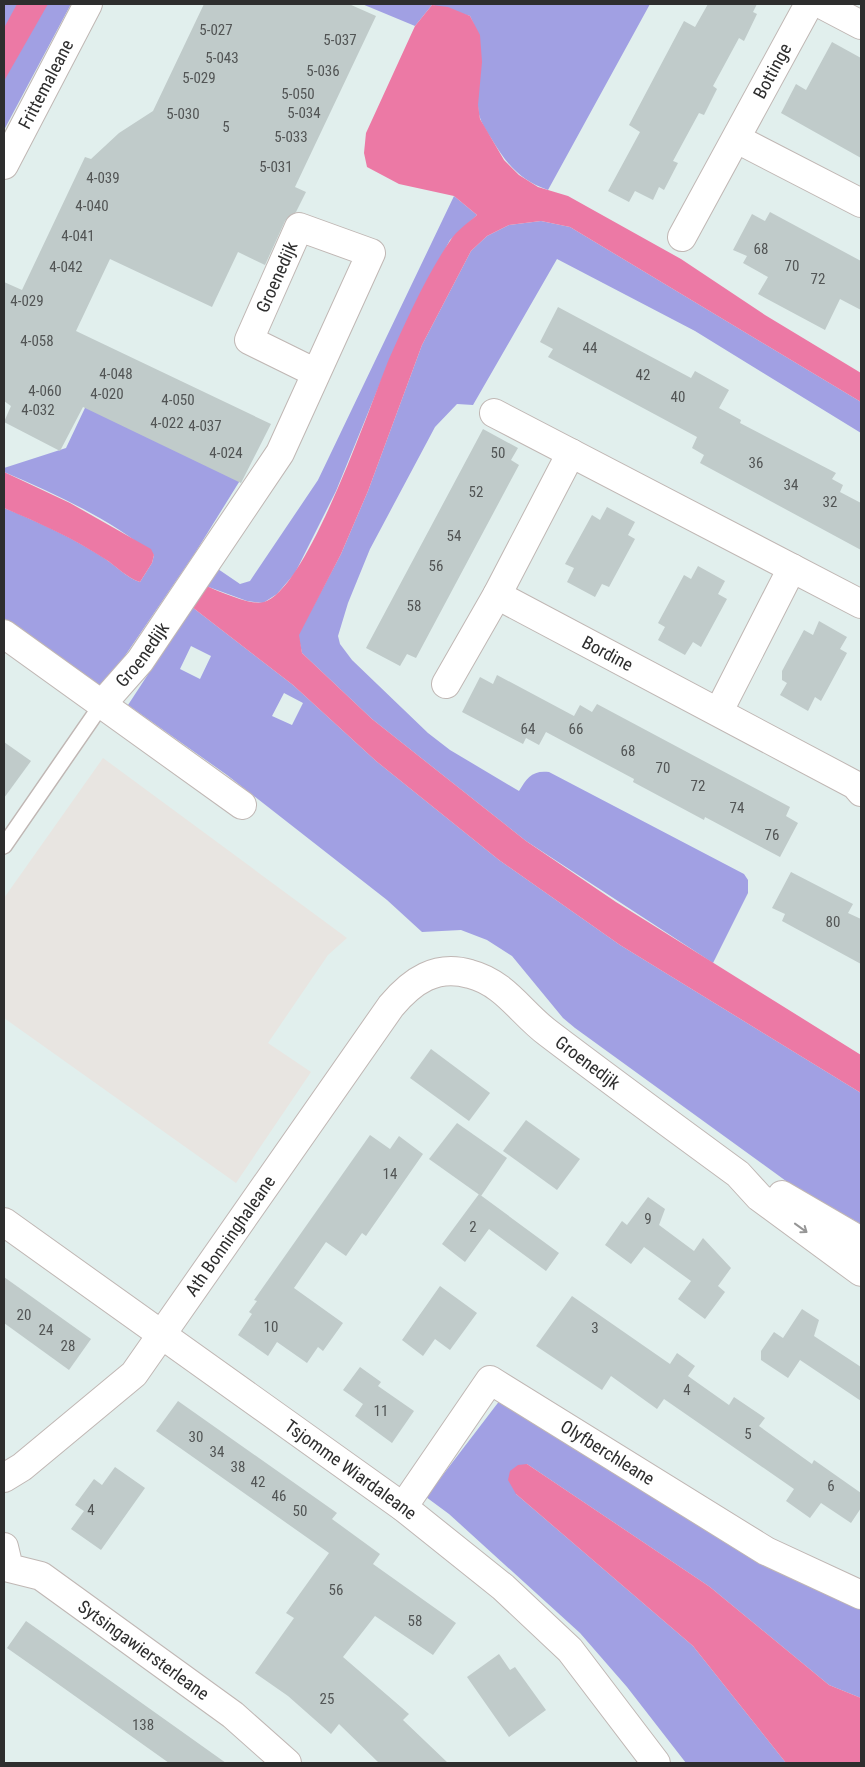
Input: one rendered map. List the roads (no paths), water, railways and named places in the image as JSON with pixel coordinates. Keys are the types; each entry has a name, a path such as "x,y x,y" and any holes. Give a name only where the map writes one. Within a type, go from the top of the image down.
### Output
{"street":[{"name":"Frittemaleane","path":"4,165 88,4"},
{"name":"Bottinge","path":"682,237 809,4"},
{"path":"821,4 861,25"},
{"path":"736,139 861,203"},
{"name":"Groenedijk","path":"102,704 140,661 280,453 371,253 299,227 250,340 316,373"},
{"path":"494,413 861,604"},
{"path":"446,684 497,595 571,452"},
{"path":"719,710 792,568"},
{"name":"Bordine","path":"497,595 719,710 855,784 861,792"},
{"name":"Groenedijk","path":"4,634 242,806"},
{"name":"Groenedijk","path":"434,974 453,971 468,973 494,983 545,1031 738,1174 758,1197 861,1272"},
{"name":"Ath Bonninghaleane","path":"4,1478 22,1468 134,1374 391,1006 416,981 434,974"},
{"name":"Groenedijk","path":"738,1174 766,1186 861,1241"},
{"name":"Tsjomme Wiardaleane","path":"4,1222 403,1507 503,1587 570,1650 656,1763"},
{"name":"Olyfberchleane","path":"403,1507 490,1380 766,1551 861,1595"},
{"name":"Sytsingawiersterleane","path":"5,1563 41,1576 233,1715 287,1763"}],"lane":[{"path":"4,846 102,704"}]}
